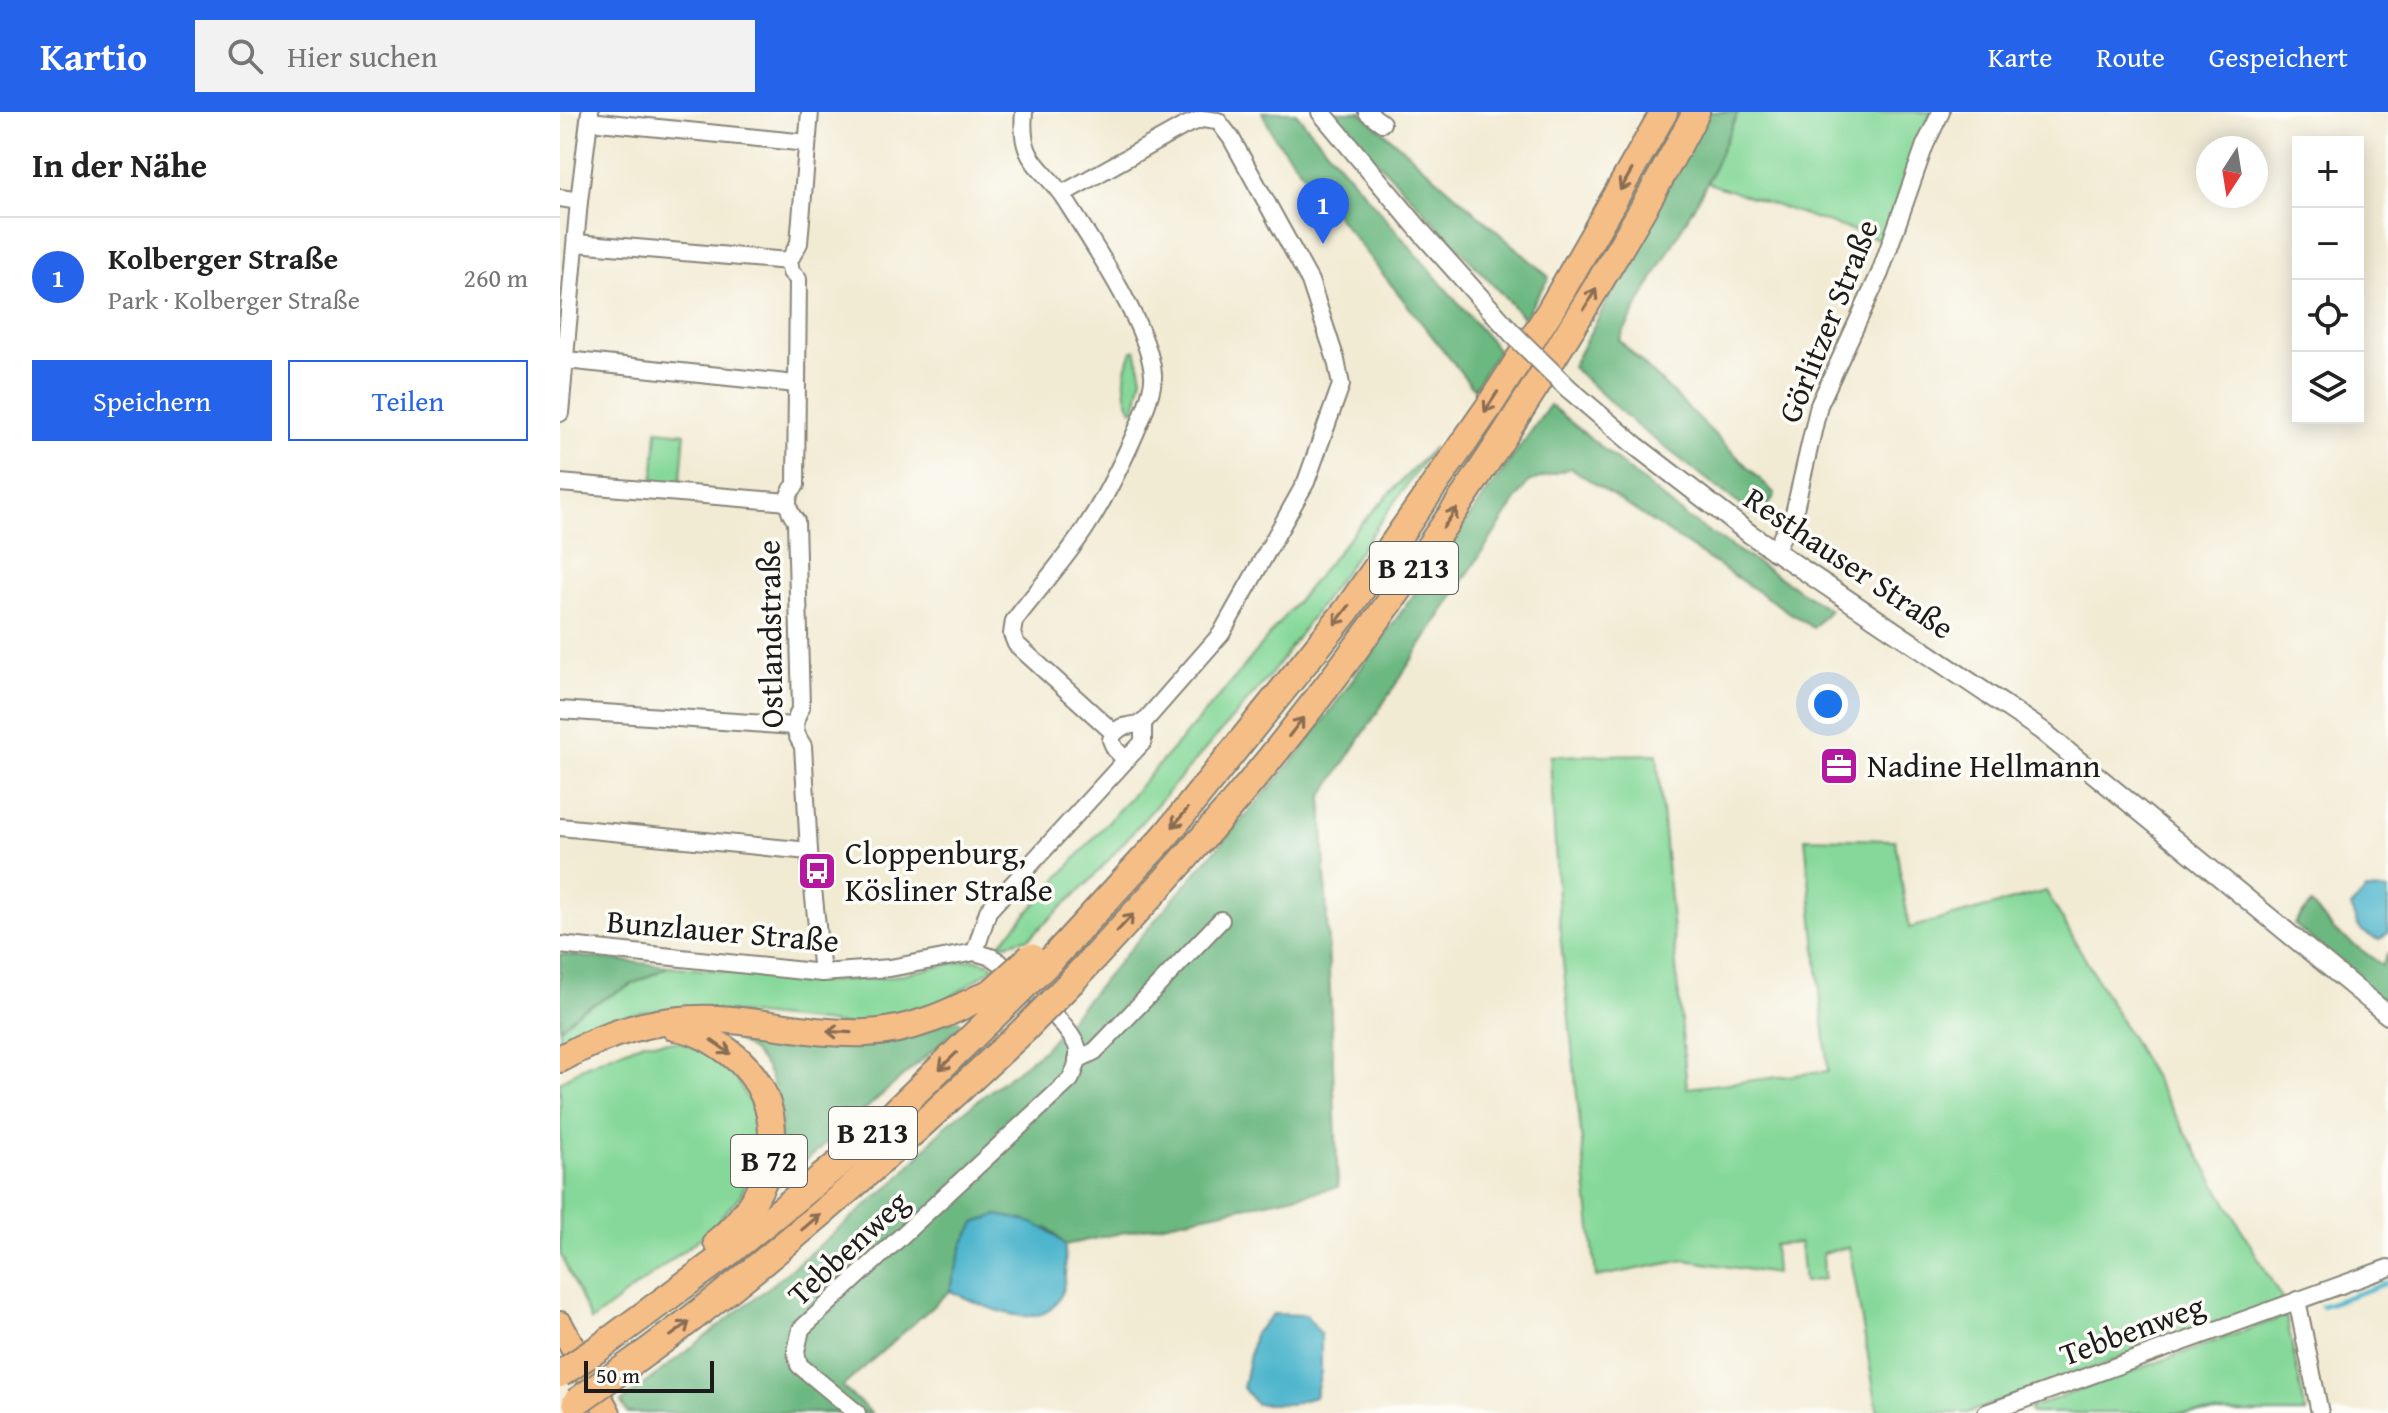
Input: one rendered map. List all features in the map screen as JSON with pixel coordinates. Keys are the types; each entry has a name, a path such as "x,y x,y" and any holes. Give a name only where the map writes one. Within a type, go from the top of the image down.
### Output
{"highway":[{"name":"B 213","path":"640,1319 732,1250 859,1147 999,998 1045,955 1092,897 1115,891 1166,835 1356,597 1488,408 1550,311 1664,112"},
{"name":"B 213","path":"568,1407 678,1330 751,1273 894,1152 1023,1031 1175,870 1289,736 1384,609 1512,426 1654,193 1696,112"},
{"name":"B 213","path":"648,1024 706,1018 817,1031 865,1033 919,1025 999,998"},
{"name":"B 72","path":"560,1059 603,1036 648,1024 693,1029 742,1062 763,1090 771,1120 772,1151 764,1183 751,1208 735,1228 649,1296 640,1319 560,1374"}],"main road":[{"path":"560,1324 608,1413"}],"street":[{"path":"576,243 789,261 799,243 810,112"},
{"path":"1024,112 1025,146 1034,165 1062,194 1091,240 1136,323 1150,355 1154,378 1142,422 1088,525 1014,621 1012,634 1016,644 1114,733"},
{"name":"Resthauser Straße","path":"1321,112 1423,234 1512,333 1568,388 1636,446 1774,552 2041,730 2388,1015"},
{"path":"1367,112 1382,123"},
{"name":"Görlitzer Straße","path":"1774,552 1794,513 1810,433 1819,405 1880,273 1925,145 1941,112"},
{"path":"560,413 579,201 590,117 807,143"},
{"path":"1062,194 1184,126 1202,119 1218,121 1231,138 1310,281 1341,385 1306,482 1221,634 1143,723 1122,727 1114,733 1111,740 1126,760"},
{"path":"560,198 579,201"},
{"name":"Ostlandstraße","path":"789,261 791,272 798,279 796,485 790,491 788,502 790,513 796,521 801,707 794,726 795,735 803,746 809,851 822,973"},
{"path":"566,360 796,384"},
{"path":"560,483 788,502"},
{"path":"560,710 794,726"},
{"path":"1077,1060 1078,1050 1073,1036 1064,1024 1006,968 993,958 975,952 988,911 1143,742 1143,723"},
{"path":"560,827 809,851"},
{"name":"Tebbenweg","path":"857,1413 799,1365 796,1352 801,1329 1070,1080 1077,1060 1095,1051 1221,920"},
{"name":"Bunzlauer Straße","path":"560,945 822,973 890,968 975,952"},
{"name":"Tebbenweg","path":"1986,1413 2388,1268"},
{"path":"2297,1300 2320,1413"}],"green space":[{"path":"1262,112 1295,112 1498,350 1474,389 1275,138"},
{"path":"1331,112 1361,112 1549,277 1524,318"},
{"path":"1707,112 1738,112 1707,183 1619,340 1775,494 1763,516 1751,513 1637,426 1572,367"},
{"path":"1738,112 1932,112 1918,141 1884,241 1707,183"},
{"path":"1136,350 1142,377 1135,410 1132,410 1126,395 1125,380 1129,358"},
{"path":"1550,405 1686,517 1830,610 1813,628 1571,468 1528,482 1322,797 1338,1187 1065,1245 1048,1228 963,1244 950,1291 842,1387 872,1413 627,1413 621,1402 773,1284 898,1179 945,1126 1043,1050 1302,750"},
{"path":"657,430 685,433 680,488 653,485"},
{"path":"1434,447 1272,673 1090,881 1029,938 998,946 1224,691 1357,528"},
{"path":"1657,754 1687,1088 1828,1071 1805,838 1895,840 1909,928 2046,891 2283,1301 1967,1413 1878,1413 1849,1247 1823,1253 1824,1279 1804,1282 1800,1243 1774,1245 1776,1274 1685,1260 1596,1277 1560,933 1550,756"},
{"path":"2311,904 2334,930 2382,965 2388,953 2388,986 2382,1001 2294,924"},
{"path":"560,954 669,966 581,1010 560,1028"},
{"path":"973,959 994,967 924,1016 857,1026 691,1008 644,1012 603,1022 560,1043 560,1028 581,1010 669,966 822,982 889,977"},
{"path":"959,1020 962,1025 769,1193 782,1118 774,1086 766,1067 753,1052 726,1033 790,1038"},
{"path":"643,1042 681,1042 714,1058 735,1076 753,1109 759,1153 740,1196 708,1232 591,1321 560,1253 560,1082 583,1067"},
{"path":"2286,1316 2306,1413 2031,1413 2030,1408"}],"water":[{"path":"2366,890 2388,891 2388,933 2379,940 2359,928 2351,907"},
{"path":"997,1215 1034,1224 1065,1245 1063,1289 1055,1305 1044,1313 1013,1315 950,1291 963,1244 975,1223"},
{"path":"1273,1314 1306,1315 1321,1334 1321,1372 1315,1397 1290,1404 1256,1404 1243,1388 1254,1334"}],"waterway":[{"path":"2322,1306 2388,1283"}],"place":[{"name":"Kolberger Straße","path":"1323,244"},
{"name":"Nadine Hellmann","path":"1839,766"},
{"name":"Cloppenburg, Kösliner Straße","path":"817,871"}]}
